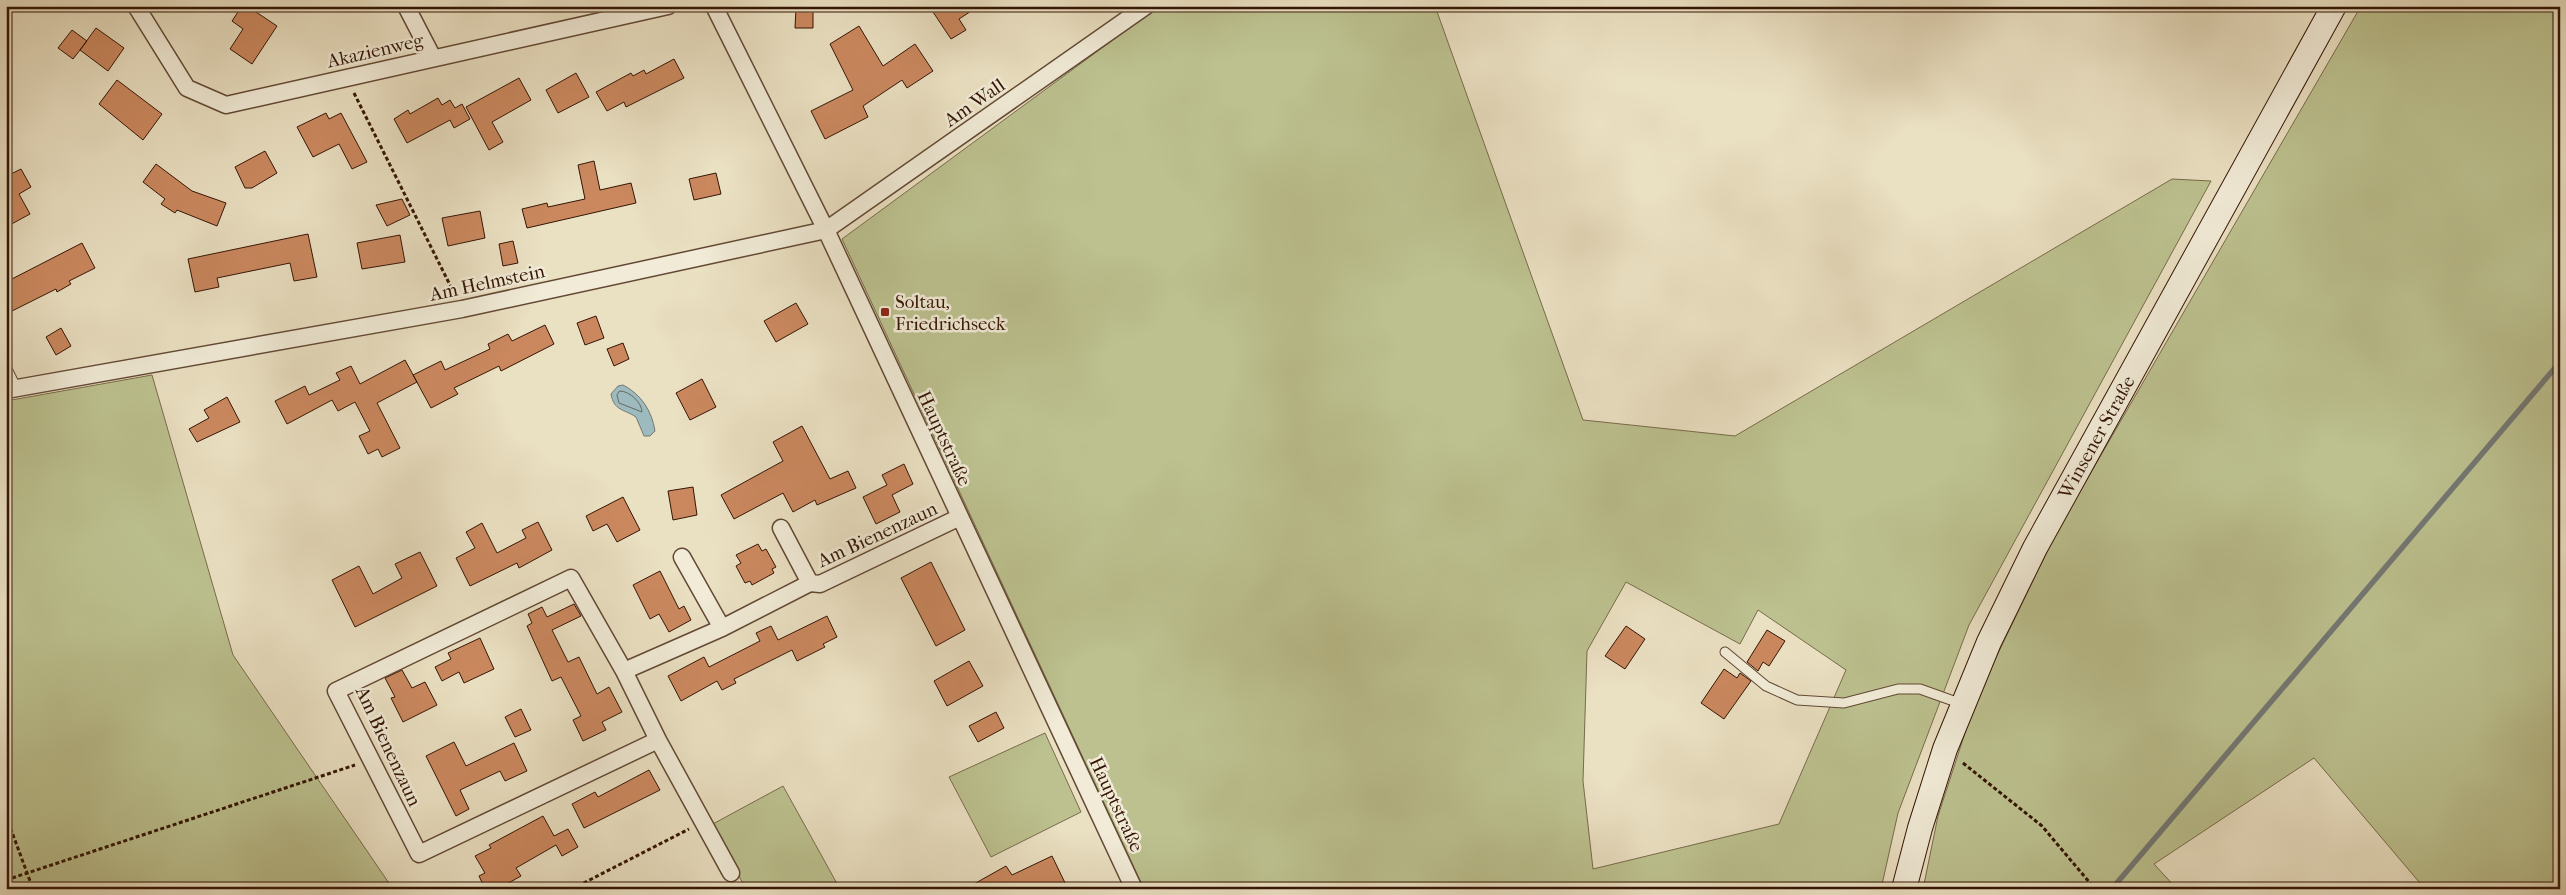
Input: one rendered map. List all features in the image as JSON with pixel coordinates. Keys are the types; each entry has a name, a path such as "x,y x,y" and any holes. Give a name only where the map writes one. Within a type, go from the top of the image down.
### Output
{"main road":[{"name":"Winsener Straße","path":"1904,889 1920,828 1945,749 1989,642 2035,548 2334,6"}],"street":[{"name":"Akazienweg","path":"136,6 187,88 226,105 668,6"},
{"path":"406,6 433,58"},
{"name":"Hauptstraße","path":"714,6 826,230 1134,889"},
{"name":"Am Wall","path":"826,230 1146,6"},
{"name":"Am Helmstein","path":"11,389 462,309 826,230"},
{"name":"Am Bienenzaun","path":"624,671 722,628 810,583 820,584 960,517"},
{"name":"Am Bienenzaun","path":"781,528 810,583"},
{"path":"682,557 722,628"},
{"name":"Am Bienenzaun","path":"658,740 419,854 336,690 571,578 624,671 658,740 731,873"}],"lane":[{"path":"6,367 11,389"},
{"path":"1725,652 1766,686 1797,700 1844,703 1898,689 1920,688 1962,704"}],"path":[{"path":"346,77 462,309"},
{"path":"1945,749 2042,826 2095,889"},
{"path":"6,880 370,760"},
{"path":"6,816 33,889"},
{"path":"572,889 703,822"}],"green space":[{"path":"1159,6 1435,6 1583,420 1735,436 2172,179 2211,181 1969,625 1898,813 1881,889 1144,889 842,239","holes":["1626,582 1740,644 1758,610 1846,670 1779,824 1593,869 1583,781 1587,651"]},
{"path":"2361,6 2560,6 2560,889 2425,889 2314,758 2154,864 2177,889 1923,889 1938,816 1976,699 2057,531"},
{"path":"152,375 233,655 393,889 6,889 6,401"},
{"path":"1045,733 1081,812 991,857 949,777"},
{"path":"783,786 840,889 746,889 711,825"}],"water":[{"path":"623,385 635,393 645,404 654,424 655,431 650,436 644,436 636,417 614,404 611,394 618,386"}],"building":[{"path":"242,6 247,6 277,26 252,64 230,49 243,29 232,21"},
{"path":"929,6 979,6 959,19 966,30 951,39"},
{"path":"796,8 813,9 813,28 795,28"},
{"path":"859,26 883,66 915,44 933,71 907,88 902,80 863,106 868,117 825,139 811,111 853,90 830,44"},
{"path":"96,28 124,48 108,71 80,50"},
{"path":"72,30 87,41 73,59 58,48"},
{"path":"674,59 684,78 626,107 624,102 607,111 596,92 631,73 633,76 644,70 646,74"},
{"path":"576,73 589,97 558,113 546,90"},
{"path":"519,78 531,100 492,122 503,142 489,150 466,107"},
{"path":"117,80 162,114 143,140 99,104"},
{"path":"438,98 442,105 450,100 455,108 462,104 470,119 454,128 450,120 407,143 394,119 408,110 410,114"},
{"path":"326,113 329,119 341,113 367,162 352,169 339,144 313,157 297,127"},
{"path":"265,151 277,173 252,188 245,188 235,167"},
{"path":"594,161 600,190 631,183 636,203 527,228 522,209 547,203 548,207 585,199 578,165"},
{"path":"156,164 192,191 226,203 217,226 177,210 175,213 161,204 165,199 143,182"},
{"path":"21,169 31,187 19,194 30,214 6,227 6,171 9,175"},
{"path":"716,173 721,194 694,200 689,179"},
{"path":"402,199 410,215 387,226 376,205"},
{"path":"480,211 485,238 448,246 442,218"},
{"path":"308,234 317,277 294,281 290,263 217,278 219,287 195,292 188,259"},
{"path":"400,235 405,262 362,269 357,243"},
{"path":"513,241 518,263 503,266 499,244"},
{"path":"82,243 95,268 69,281 71,284 57,292 56,289 6,314 6,282"},
{"path":"796,303 808,324 776,342 764,321"},
{"path":"596,316 604,338 585,345 577,323"},
{"path":"545,325 554,344 501,371 499,366 454,388 458,394 431,408 413,375 441,361 445,370 490,349 488,344 508,334 512,341"},
{"path":"61,328 71,346 56,355 46,337"},
{"path":"623,343 629,359 614,366 607,349"},
{"path":"405,360 417,382 377,403 400,448 382,457 378,449 368,454 359,436 370,431 355,402 338,411 332,400 287,424 275,401 305,386 309,395 340,380 336,373 351,366 360,384"},
{"path":"702,379 716,407 690,420 676,393"},
{"path":"227,397 240,422 197,442 189,429 209,418 204,410"},
{"path":"802,426 830,479 848,471 856,488 817,505 815,500 793,512 783,493 734,519 721,495 783,461 773,442"},
{"path":"904,464 913,484 892,495 900,512 876,524 863,497 887,485 882,475"},
{"path":"693,487 697,515 673,520 668,491"},
{"path":"623,497 640,530 617,542 607,524 593,531 586,516"},
{"path":"538,522 552,550 519,568 517,563 470,586 456,558 475,548 466,532 482,523 497,553 526,538 522,530"},
{"path":"758,544 762,551 766,549 776,567 772,569 774,573 752,585 750,581 745,583 736,566 741,563 736,555"},
{"path":"420,552 437,586 355,627 332,580 359,566 373,594 402,578 395,564"},
{"path":"931,562 965,630 936,646 901,578"},
{"path":"660,571 679,609 684,606 691,620 669,632 659,614 650,619 633,585"},
{"path":"574,604 581,616 552,630 568,662 579,657 597,694 609,687 622,712 602,722 606,730 583,741 573,720 581,716 561,677 552,681 527,626 532,623 528,614 542,607 547,617"},
{"path":"827,616 837,637 823,644 825,647 797,661 792,650 734,679 736,683 722,690 717,681 681,701 668,676 704,657 709,667 760,641 756,633 771,626 778,640"},
{"path":"1626,626 1645,639 1625,669 1605,656"},
{"path":"1767,630 1785,641 1769,666 1763,662 1758,671 1747,662"},
{"path":"480,638 494,669 464,683 459,672 442,681 435,667 451,659 448,653"},
{"path":"969,661 983,686 947,706 934,681"},
{"path":"1724,669 1737,678 1740,673 1751,681 1724,719 1701,703"},
{"path":"402,670 412,688 425,682 437,705 403,722 391,698 395,697 385,678"},
{"path":"521,709 531,730 515,737 505,717"},
{"path":"996,712 1004,728 978,742 969,726"},
{"path":"454,742 466,766 514,743 527,771 505,781 500,771 460,790 469,809 456,816 426,756"},
{"path":"649,770 660,790 584,828 572,804 595,792 598,797"},
{"path":"543,816 554,836 568,829 578,847 562,856 556,845 516,868 521,876 498,889 485,889 479,876 485,873 475,856 491,848 489,845"},
{"path":"1052,856 1068,889 965,889 1006,866 1012,875"}],"waterway":[{"path":"2116,884 2560,362"}],"place":[{"name":"Soltau, Friedrichseck","path":"885,312"}]}
